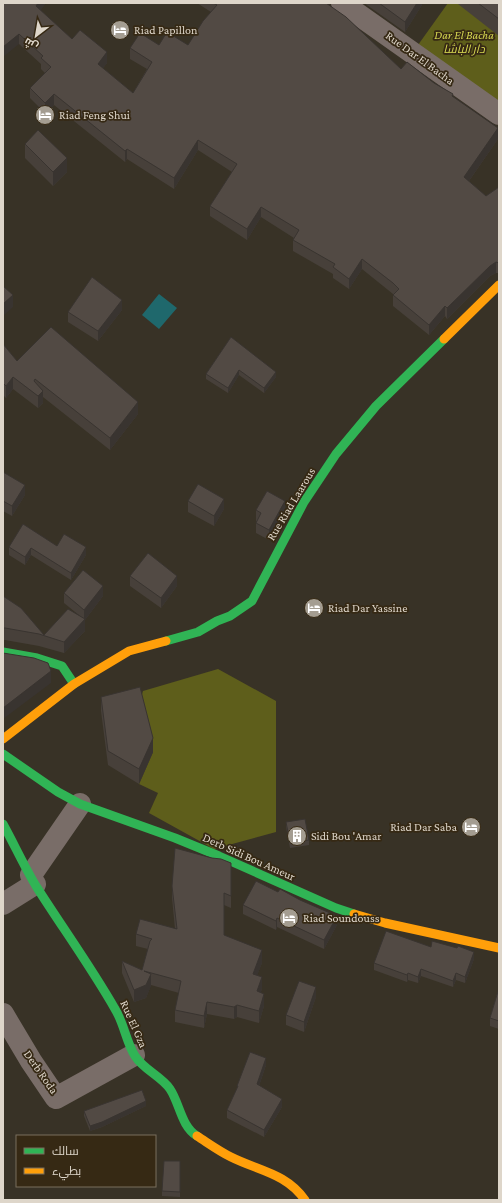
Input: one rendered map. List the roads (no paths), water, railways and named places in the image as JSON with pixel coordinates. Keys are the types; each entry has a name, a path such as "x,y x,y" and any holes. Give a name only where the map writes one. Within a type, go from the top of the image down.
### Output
{"street":[{"name":"Rue Dar El Bacha","path":"342,3 499,114"},
{"name":"Rue Riad Laarous","path":"3,739 74,684 130,651 198,632 217,621 230,616 252,601 304,502 336,454 376,406 499,285"},
{"path":"3,652 37,658 62,666 74,684"},
{"name":"Derb Sidi Bou Ameur","path":"3,754 58,792 80,804 182,841 336,908 385,922 499,948"},
{"path":"3,904 33,880 80,804"},
{"name":"Rue El Gza","path":"3,824 33,880 116,1010 134,1055 140,1064 165,1083 170,1089 176,1099 185,1124 193,1134 230,1157 282,1178 298,1190 305,1200"},
{"name":"Derb Roda","path":"3,1014 31,1061 56,1098 134,1055"}],"water":[{"path":"159,294 177,308 159,329 142,315"}],"place":[{"name":"Riad Papillon","path":"120,30"},
{"name":"Riad Feng Shui","path":"45,115"},
{"name":"Riad Dar Yassine","path":"314,608"},
{"name":"Riad Dar Saba","path":"471,827"},
{"name":"Sidi Bou 'Amar","path":"297,836"},
{"name":"Riad Soundouss","path":"289,918"}],"park label":[{"name":"Dar El Bacha دار الباشا","path":"464,42"}]}
